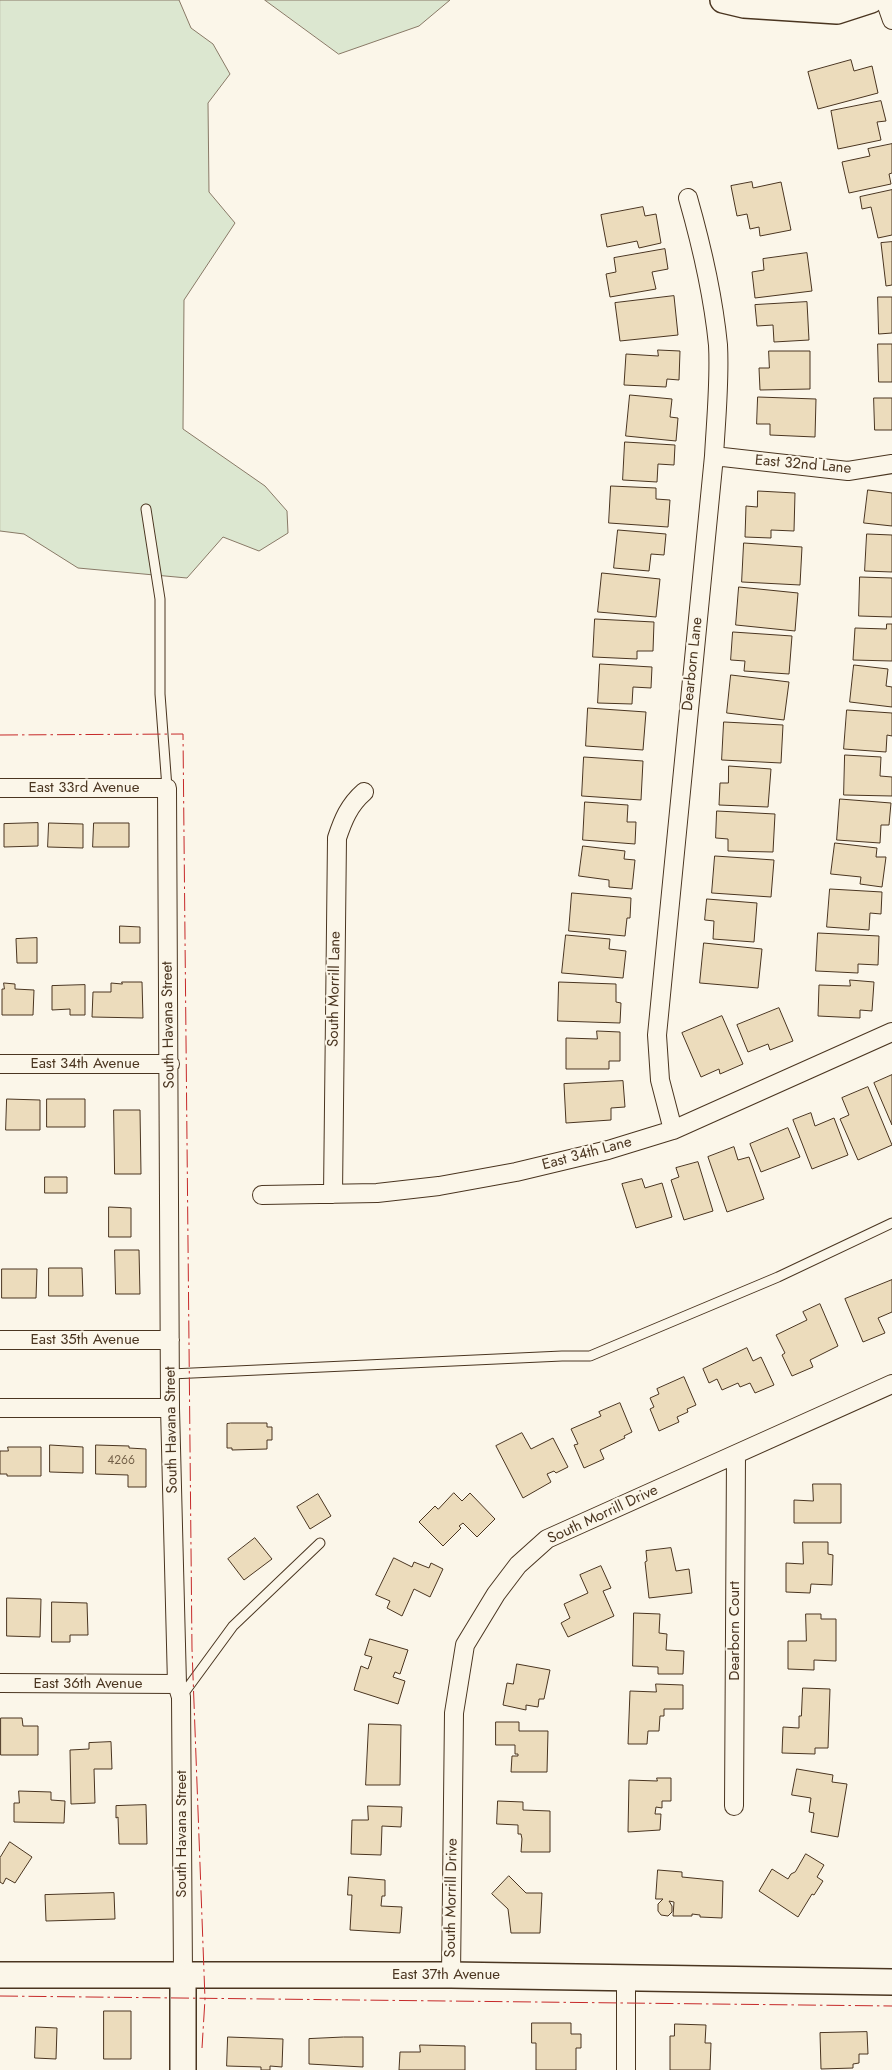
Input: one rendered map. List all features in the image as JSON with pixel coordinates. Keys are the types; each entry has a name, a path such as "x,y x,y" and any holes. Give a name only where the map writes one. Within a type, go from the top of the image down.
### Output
{"street":[{"path":"723,0 744,6 837,11 872,0"},
{"path":"885,0 892,20"},
{"name":"Dearborn Lane","path":"674,1130 660,1080 657,1035 714,456 718,346 704,256 688,198"},
{"name":"East 32nd Lane","path":"714,456 848,471 892,464"},
{"name":"East 33rd Avenue","path":"0,788 167,788"},
{"name":"South Havana Street","path":"167,788 170,1064 170,1408 179,1691 183,2070"},
{"name":"South Morrill Lane","path":"333,1194 337,838 343,820 353,802 364,792"},
{"name":"East 34th Lane","path":"262,1195 395,1191 439,1186 608,1150 674,1130 892,1032"},
{"name":"East 34th Avenue","path":"0,1064 170,1064"},
{"name":"East 35th Avenue","path":"0,1340 170,1340"},
{"name":"South Morrill Drive","path":"451,1975 454,1713 465,1645 496,1594 512,1572 547,1539 892,1384"},
{"path":"0,1408 170,1408"},
{"name":"Dearborn Court","path":"734,1806 736,1455"},
{"name":"East 36th Avenue","path":"0,1683 179,1691"},
{"name":"East 37th Avenue","path":"0,1975 451,1975 892,1982"},
{"path":"626,1977 626,2070"}],"lane":[{"path":"146,509 160,599 160,694 167,788"},
{"path":"171,1374 590,1356 778,1277 892,1223"},
{"path":"179,1691 233,1626 320,1543"}],"green space":[{"path":"0,0 179,0 191,28 213,44 230,74 208,103 209,192 235,223 184,300 183,429 265,486 287,511 288,533 259,551 223,537 187,578 78,568 24,534 0,531"},
{"path":"265,0 450,0 419,26 339,54"}],"building":[{"path":"851,60 854,71 872,66 878,93 818,109 808,72"},
{"path":"881,101 886,121 877,122 881,140 838,149 831,111"},
{"path":"892,144 892,173 889,174 891,184 849,193 842,162 870,156 868,149"},
{"path":"752,182 753,188 781,182 791,230 760,236 759,227 750,229 747,214 737,216 731,186"},
{"path":"892,190 892,235 878,238 871,207 862,209 860,197"},
{"path":"643,207 645,216 656,214 661,243 639,248 637,241 607,247 601,215"},
{"path":"892,242 892,285 886,286 881,243"},
{"path":"665,249 668,269 652,272 656,289 610,297 606,274 616,272 614,258"},
{"path":"807,253 812,291 755,298 752,272 764,270 763,259"},
{"path":"674,296 678,335 620,341 615,303"},
{"path":"878,297 892,297 892,333 879,334"},
{"path":"807,302 809,340 774,342 773,325 757,326 755,305"},
{"path":"878,344 892,344 892,382 879,382"},
{"path":"658,350 680,351 679,380 667,379 666,387 624,385 626,354 658,356"},
{"path":"769,351 810,351 810,389 760,390 759,368 769,368"},
{"path":"630,395 672,399 670,417 678,418 676,441 626,436"},
{"path":"758,397 816,399 815,437 770,435 770,424 757,424"},
{"path":"874,398 892,398 892,430 875,430"},
{"path":"625,442 675,445 674,465 658,464 657,482 623,480"},
{"path":"611,486 656,488 656,499 670,500 668,527 609,523"},
{"path":"868,490 892,493 892,526 864,523"},
{"path":"758,491 795,493 794,531 771,530 771,538 745,537 746,506 757,507"},
{"path":"618,530 666,534 664,555 651,554 649,571 614,568"},
{"path":"867,534 892,535 892,572 865,571"},
{"path":"744,543 802,547 800,585 742,582"},
{"path":"602,573 660,579 656,617 598,612"},
{"path":"860,577 892,578 892,617 859,616"},
{"path":"739,587 798,593 795,631 736,625"},
{"path":"595,619 654,622 653,651 637,651 637,659 593,657"},
{"path":"887,624 892,624 892,661 853,660 855,628 886,629"},
{"path":"733,632 792,636 789,674 744,671 745,661 731,660"},
{"path":"600,664 652,667 651,688 633,687 632,704 598,703"},
{"path":"854,665 888,669 886,686 892,687 892,707 850,702"},
{"path":"731,675 789,682 784,720 727,713"},
{"path":"588,708 646,712 643,750 586,746"},
{"path":"847,710 892,713 892,736 887,735 886,752 844,749"},
{"path":"724,722 783,725 781,763 722,760"},
{"path":"845,755 881,757 880,776 892,777 892,796 844,795"},
{"path":"584,757 643,761 641,800 582,796"},
{"path":"729,766 771,769 768,807 719,805 720,783 728,783"},
{"path":"840,799 891,803 889,825 881,825 880,843 837,840"},
{"path":"585,802 628,805 627,822 636,822 635,844 583,840"},
{"path":"717,811 775,814 773,852 728,851 728,839 716,838"},
{"path":"38,823 38,846 4,847 4,824"},
{"path":"49,823 83,824 83,848 48,847"},
{"path":"94,823 129,823 129,847 93,847"},
{"path":"835,843 877,848 876,857 886,857 882,887 860,884 861,877 831,874"},
{"path":"583,846 625,851 624,859 635,860 632,889 609,887 609,880 579,876"},
{"path":"715,856 774,860 771,897 712,893"},
{"path":"830,889 882,892 881,914 870,913 869,930 827,927"},
{"path":"572,893 631,898 630,918 627,918 625,936 569,931"},
{"path":"707,899 757,903 754,942 713,939 714,921 705,920"},
{"path":"120,926 140,927 140,943 120,943"},
{"path":"818,933 879,936 878,965 858,964 858,973 816,971"},
{"path":"566,935 610,939 609,949 626,951 623,978 562,973"},
{"path":"37,938 37,963 17,963 16,939"},
{"path":"704,943 762,949 758,988 700,983"},
{"path":"850,980 874,982 872,1011 860,1010 860,1018 818,1016 819,985 850,986"},
{"path":"122,982 142,982 143,1018 92,1017 93,992 111,992 111,983 122,984"},
{"path":"559,982 616,984 616,1002 621,1003 620,1023 558,1021"},
{"path":"4,983 15,984 15,989 34,990 33,1015 2,1015 2,989 4,989"},
{"path":"85,985 85,1015 70,1015 70,1009 52,1010 52,986"},
{"path":"779,1008 793,1041 770,1050 768,1044 748,1052 737,1025"},
{"path":"722,1016 743,1064 720,1074 719,1069 701,1077 682,1033"},
{"path":"597,1031 620,1032 620,1061 609,1061 609,1069 566,1069 566,1038 597,1039"},
{"path":"892,1075 892,1125 874,1083"},
{"path":"623,1081 625,1107 611,1108 611,1120 566,1123 564,1084"},
{"path":"868,1087 892,1145 858,1160 840,1119 849,1115 842,1098"},
{"path":"7,1099 40,1100 40,1130 6,1130"},
{"path":"47,1099 85,1099 85,1127 47,1127"},
{"path":"114,1110 140,1110 141,1174 115,1174"},
{"path":"811,1113 815,1126 834,1118 848,1155 812,1169 793,1120"},
{"path":"788,1128 800,1157 761,1172 750,1144"},
{"path":"734,1147 738,1160 749,1157 764,1199 727,1212 708,1157"},
{"path":"698,1162 713,1211 684,1220 671,1180 679,1177 676,1168"},
{"path":"45,1177 67,1177 67,1193 45,1193"},
{"path":"642,1179 645,1188 662,1183 672,1217 636,1228 622,1184"},
{"path":"109,1207 131,1208 131,1237 109,1237"},
{"path":"115,1250 139,1250 140,1294 116,1294"},
{"path":"49,1268 82,1268 83,1296 49,1296"},
{"path":"2,1269 37,1269 36,1298 2,1298"},
{"path":"892,1280 892,1312 878,1318 885,1333 863,1342 845,1299"},
{"path":"820,1304 838,1346 810,1360 813,1367 792,1376 782,1355 785,1353 776,1335 807,1320 803,1312"},
{"path":"747,1348 753,1361 761,1357 774,1385 755,1393 750,1383 740,1387 738,1383 722,1390 717,1379 709,1383 703,1369"},
{"path":"684,1377 696,1405 687,1409 688,1412 677,1417 679,1422 659,1431 650,1409 654,1407 650,1398 659,1394 657,1389"},
{"path":"620,1403 632,1432 624,1436 625,1438 600,1450 604,1459 584,1468 574,1445 578,1444 571,1429 601,1416 599,1412"},
{"path":"267,1423 267,1427 272,1427 272,1440 267,1440 267,1449 232,1450 232,1448 227,1448 227,1424"},
{"path":"522,1433 531,1449 553,1438 568,1467 556,1473 554,1471 547,1474 551,1482 523,1498 496,1446"},
{"path":"50,1445 83,1447 83,1473 50,1472"},
{"path":"96,1445 129,1446 129,1448 146,1449 146,1487 128,1487 128,1475 96,1474"},
{"path":"8,1447 41,1447 41,1476 7,1476 7,1474 0,1474 0,1451 8,1451"},
{"path":"813,1484 841,1484 841,1523 794,1523 794,1500 813,1501"},
{"path":"454,1493 462,1501 470,1493 495,1519 477,1537 463,1523 459,1526 461,1528 443,1546 419,1522 435,1506 438,1509"},
{"path":"318,1494 331,1516 310,1529 297,1507"},
{"path":"255,1538 272,1559 244,1580 228,1559"},
{"path":"803,1542 828,1542 828,1554 833,1555 832,1585 811,1584 810,1593 786,1592 786,1563 803,1564"},
{"path":"671,1548 676,1571 689,1569 692,1593 649,1598 645,1562 647,1561 646,1551"},
{"path":"394,1558 412,1567 414,1562 429,1568 431,1563 443,1569 430,1597 414,1589 402,1616 387,1608 390,1601 376,1595"},
{"path":"601,1566 611,1588 603,1591 614,1616 568,1637 561,1623 570,1618 564,1604 588,1593 580,1575"},
{"path":"7,1598 41,1599 40,1637 7,1636"},
{"path":"52,1602 87,1603 88,1635 70,1635 70,1642 52,1642"},
{"path":"634,1613 660,1614 659,1633 667,1634 666,1650 684,1651 683,1674 658,1674 658,1667 633,1666"},
{"path":"806,1614 821,1614 821,1619 836,1619 836,1661 814,1660 814,1670 788,1669 788,1641 806,1641"},
{"path":"370,1639 408,1650 400,1674 395,1672 393,1677 405,1681 398,1704 354,1690 361,1666 368,1669 372,1657 365,1655"},
{"path":"517,1664 550,1670 544,1699 539,1699 538,1707 526,1705 526,1710 503,1705 507,1683 513,1684"},
{"path":"656,1684 683,1685 683,1709 664,1709 664,1716 660,1716 659,1731 648,1731 647,1744 628,1744 630,1691 656,1692"},
{"path":"803,1688 830,1689 828,1748 815,1748 815,1754 782,1753 783,1727 799,1728"},
{"path":"1,1718 22,1718 23,1726 38,1726 38,1755 1,1755"},
{"path":"496,1722 519,1722 519,1731 548,1731 547,1772 511,1772 512,1756 518,1756 518,1754 515,1754 515,1745 496,1745"},
{"path":"369,1724 401,1725 400,1785 366,1785"},
{"path":"111,1742 112,1769 94,1769 95,1803 71,1804 70,1750 89,1749 89,1743"},
{"path":"797,1769 833,1775 832,1782 847,1784 838,1837 811,1832 814,1813 809,1812 811,1798 792,1795"},
{"path":"657,1778 671,1778 671,1801 662,1801 662,1808 656,1807 655,1814 661,1814 660,1830 628,1832 629,1780 657,1781"},
{"path":"19,1791 51,1792 51,1800 65,1801 64,1823 14,1822 14,1803 19,1803"},
{"path":"498,1801 523,1802 523,1810 550,1811 550,1852 521,1852 522,1839 521,1834 518,1834 518,1825 497,1824"},
{"path":"146,1805 147,1844 119,1844 116,1806"},
{"path":"368,1806 402,1807 401,1827 382,1826 381,1855 351,1854 352,1820 368,1820"},
{"path":"10,1842 32,1857 15,1883 6,1878 3,1884 0,1882 0,1858"},
{"path":"806,1854 824,1865 817,1877 823,1881 814,1895 812,1894 798,1917 759,1891 772,1869 788,1879 795,1872"},
{"path":"658,1870 682,1872 682,1877 723,1881 722,1918 700,1917 700,1915 692,1914 692,1916 673,1916 674,1902 669,1901 672,1906 672,1912 668,1916 661,1915 658,1911 658,1904 663,1899 656,1899"},
{"path":"509,1876 526,1893 542,1893 540,1933 511,1933 508,1909 492,1894"},
{"path":"349,1877 385,1880 385,1896 382,1896 381,1906 402,1907 400,1933 350,1930 352,1895 348,1895"},
{"path":"114,1893 115,1919 46,1921 45,1895"},
{"path":"104,2011 131,2011 131,2059 104,2059"},
{"path":"532,2023 571,2023 571,2034 581,2034 581,2048 576,2048 576,2070 536,2070 536,2043 532,2043"},
{"path":"675,2024 706,2025 705,2043 711,2043 710,2070 670,2070 670,2036 674,2036"},
{"path":"36,2027 57,2028 56,2059 35,2058"},
{"path":"867,2032 868,2054 859,2054 859,2063 853,2064 853,2068 821,2069 820,2033"},
{"path":"228,2037 283,2039 282,2067 270,2066 270,2070 261,2070 261,2067 227,2066"},
{"path":"363,2037 363,2067 309,2064 309,2039"},
{"path":"420,2045 465,2046 465,2070 399,2070 400,2052 420,2052"}],"power":[{"path":"0,735 183,734 192,1649 205,1999 202,2048"},
{"path":"0,1996 892,2006"}]}
